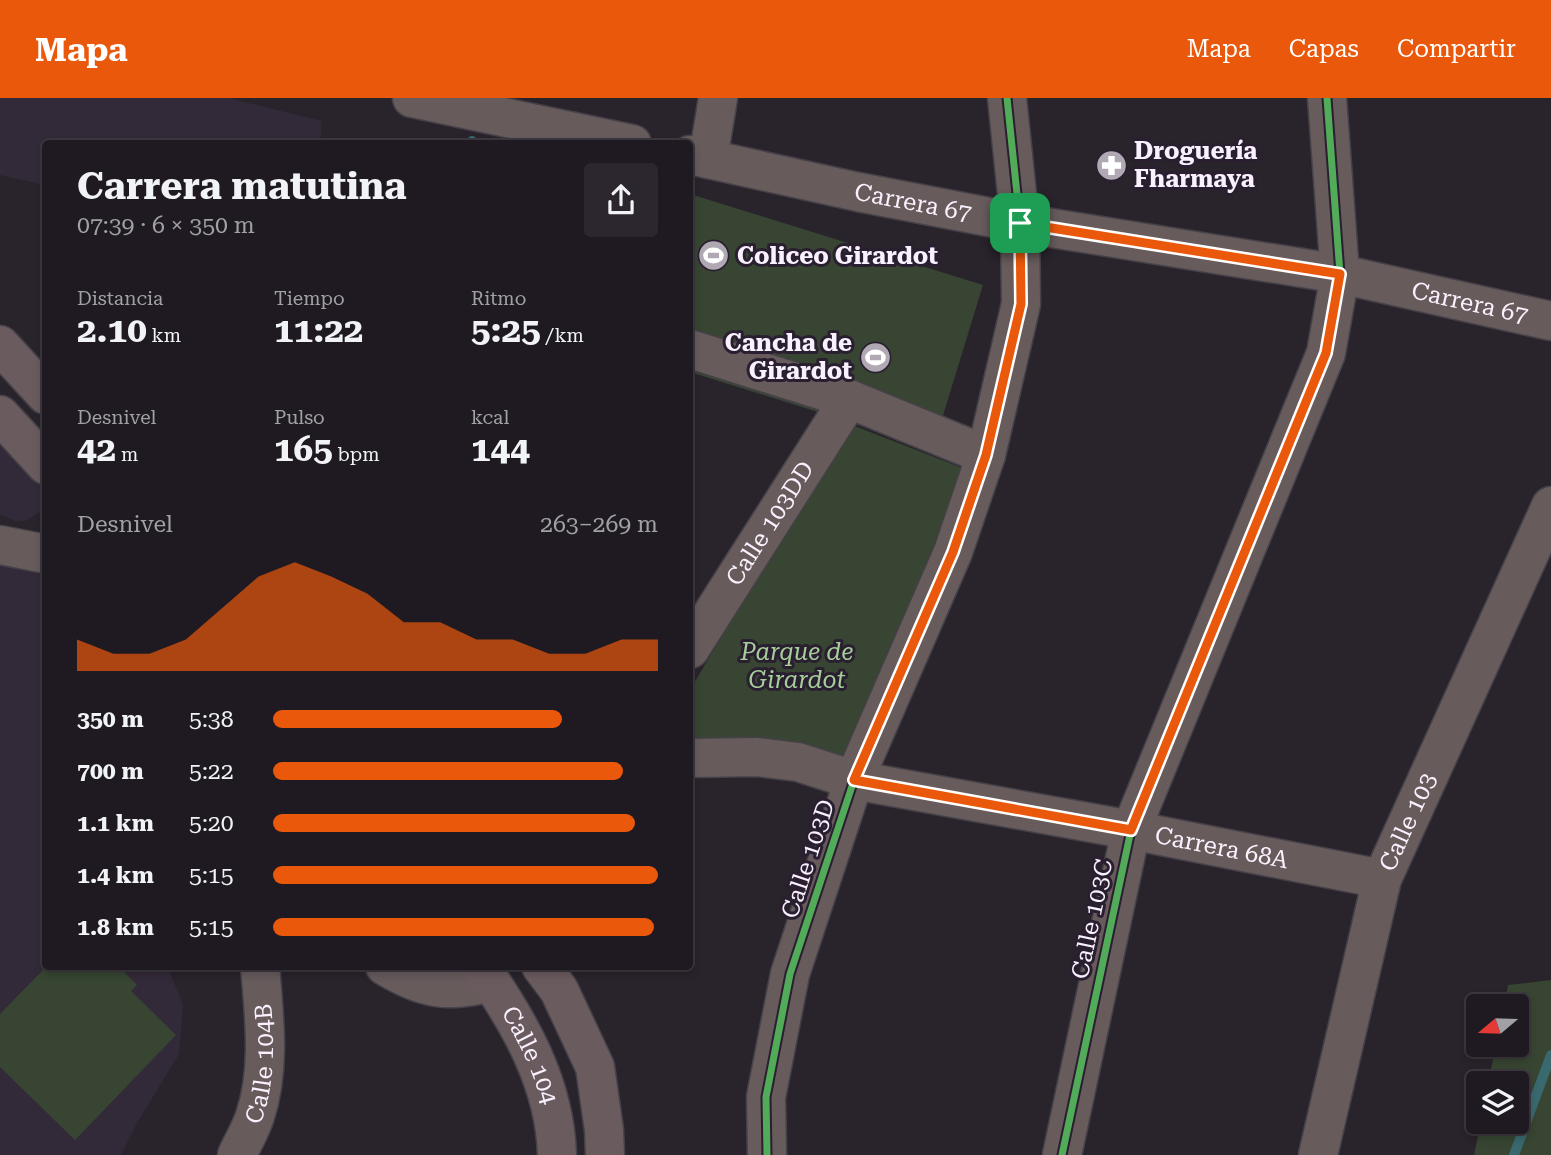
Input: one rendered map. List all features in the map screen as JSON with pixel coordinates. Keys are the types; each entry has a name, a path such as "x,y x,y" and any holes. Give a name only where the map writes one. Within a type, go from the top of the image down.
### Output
{"main road":[{"path":"0,345 42,391"},
{"path":"0,415 42,461"},
{"path":"544,970 559,990 595,1067 605,1155"},
{"name":"Calle 104","path":"486,974 511,1009 544,1080 557,1155"}],"street":[{"path":"412,98 515,109 619,140"},
{"path":"699,157 718,98"},
{"name":"Calle 103D","path":"767,1155 766,1097 790,974 854,780 953,552 986,455 1021,304 1020,223 1007,98"},
{"name":"Calle 103C","path":"1062,1155 1131,830 1326,353 1340,274 1327,98"},
{"name":"Carrera 67","path":"699,157 858,192 1020,223 1340,274 1551,321"},
{"path":"693,350 849,399 986,455"},
{"name":"Calle 103DD","path":"693,644 849,399"},
{"name":"Calle 103","path":"1318,1155 1382,879 1549,515"},
{"path":"0,545 42,553"},
{"name":"Carrera 68A","path":"693,758 757,757 798,762 854,780 1382,879"},
{"name":"Calle 104B","path":"237,1155 256,1116 265,1073 260,970"},
{"path":"391,970 406,979 432,988 466,989 486,974"}],"shaded area":[{"path":"0,98 229,98 322,121 320,140 42,140 42,184 0,175"},
{"path":"0,436 34,472 42,486 42,511 25,521 16,521 0,515"},
{"path":"0,560 42,575 42,970 169,970 183,1004 179,1054 121,1155 0,1155"}],"green space":[{"path":"693,195 983,285 933,448 693,373"},
{"name":"Parque de Girardot","path":"847,423 965,469 844,763 693,748 693,685"},
{"path":"43,970 122,970 137,985 131,991 176,1035 75,1140 0,1067 0,1014"},
{"path":"1551,980 1551,1155 1474,1155 1478,1134 1529,1134 1529,1071 1491,1071 1493,1057 1530,1057 1530,994 1506,994 1508,985"}],"waterway":[{"path":"1514,1155 1551,1055"}],"cycle path":[{"path":"767,1155 766,1097 790,974 854,780 953,552 986,455 1021,304 1020,223 1007,98"},
{"path":"1062,1155 1131,830 1326,353 1340,274 1327,98"}],"place":[{"name":"Droguería Fharmaya","path":"1111,165"},
{"name":"Coliceo Girardot","path":"714,256"},
{"name":"Cancha de Girardot","path":"875,357"}],"route":[{"path":"1020,223 1340,274 1326,353 1131,830 854,780 953,552 986,455 1021,304 1020,223"}]}
